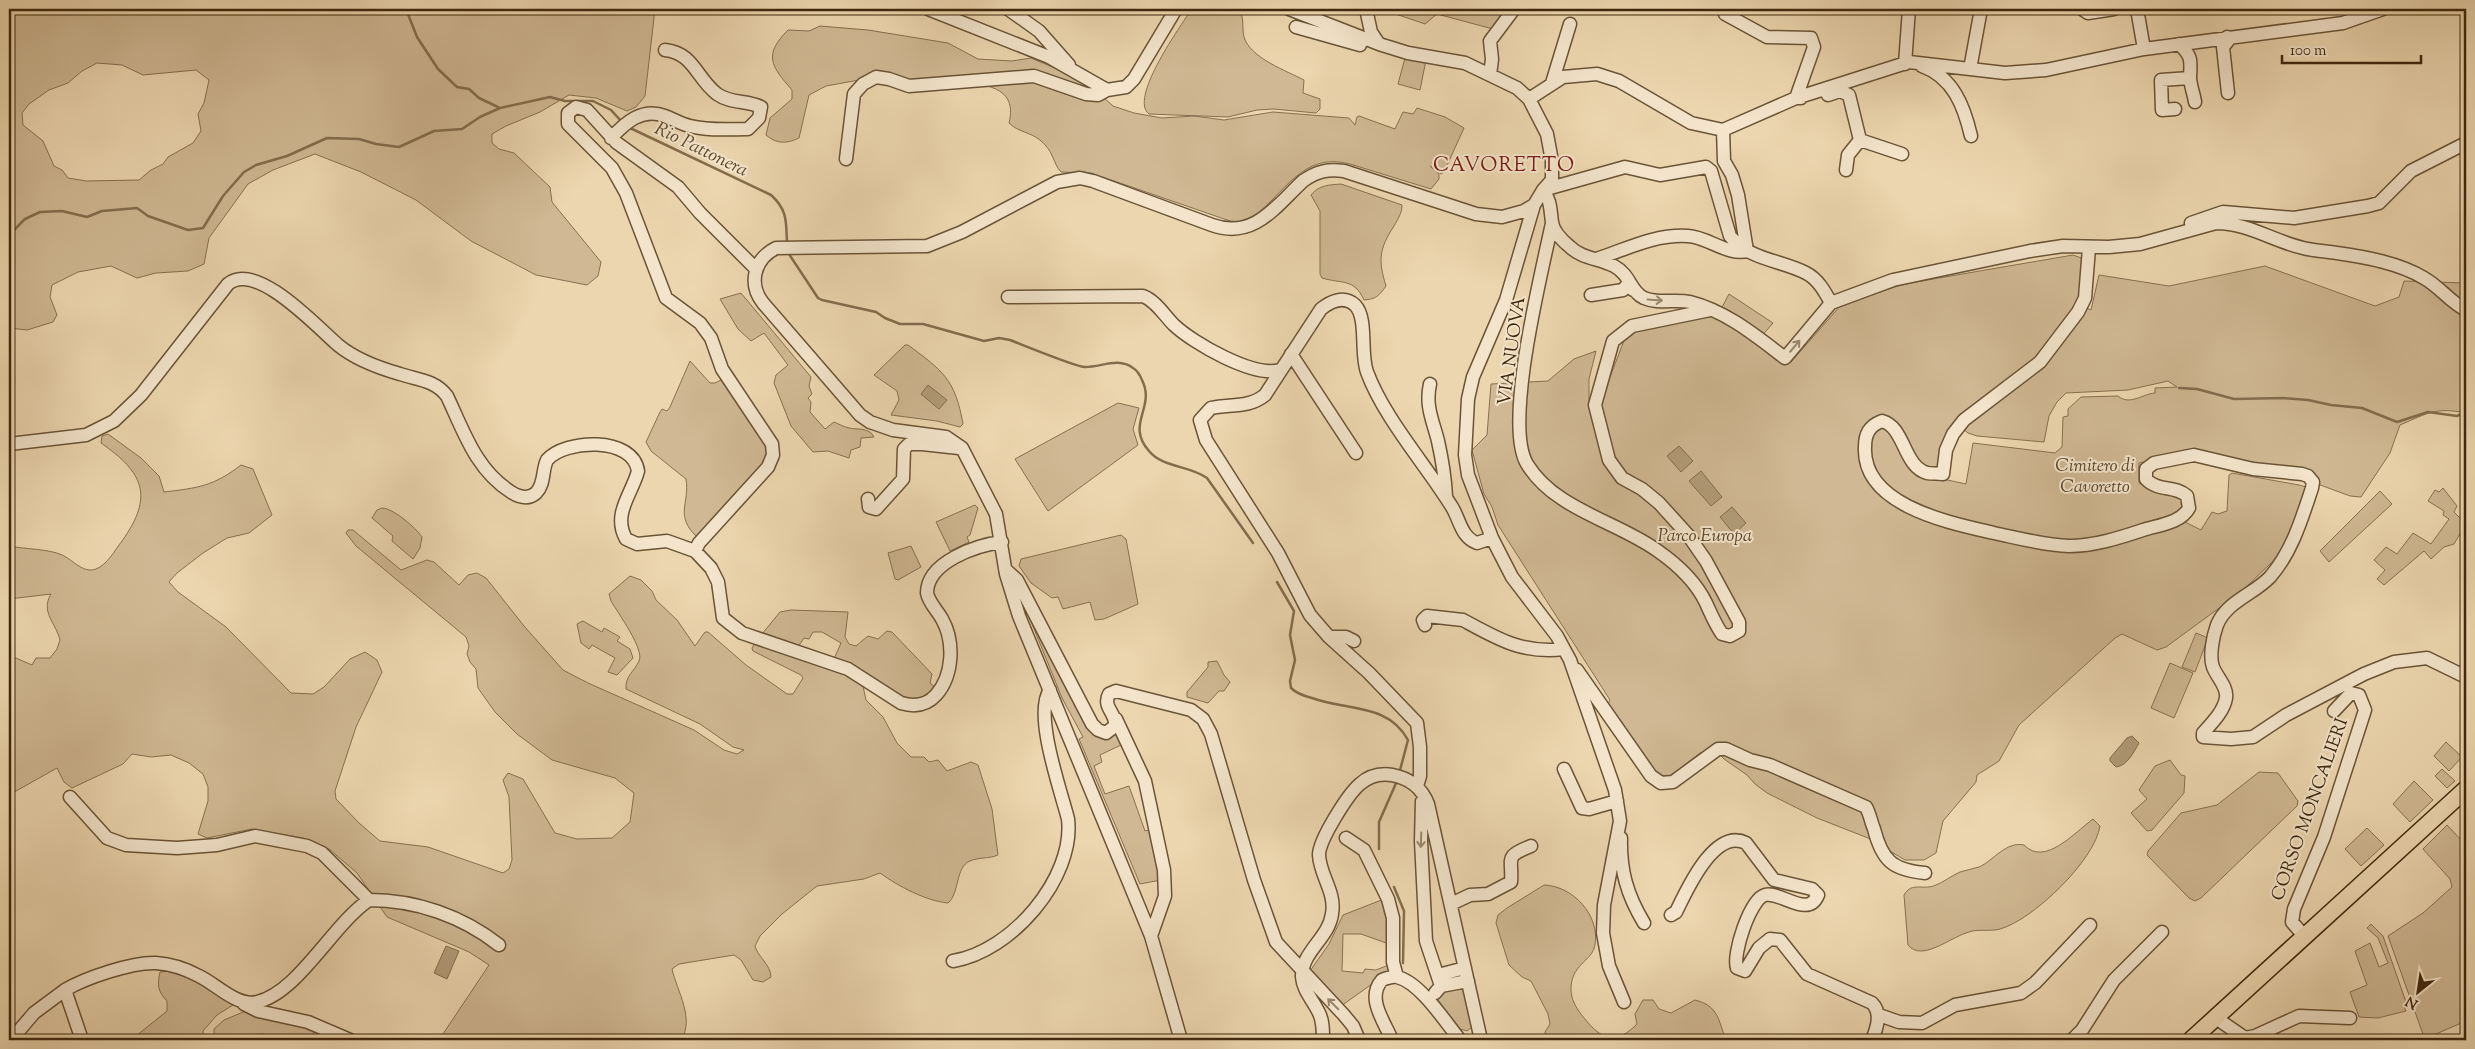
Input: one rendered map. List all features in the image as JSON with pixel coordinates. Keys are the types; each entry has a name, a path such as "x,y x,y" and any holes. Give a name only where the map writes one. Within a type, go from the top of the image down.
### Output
{"main road":[{"path":"2191,1040 2466,789"}],"street":[{"path":"928,9 1049,57 1107,90 1120,90 1131,83 1176,9"},
{"path":"1008,9 1039,31 1077,74"},
{"path":"1289,9 1379,44 1408,53 1465,63 1517,88 1529,99 1547,134 1553,176 1550,184 1543,190 1534,205 1506,300 1473,377 1468,399 1465,455 1468,475 1492,538 1512,577 1557,636 1567,654 1641,763 1656,781 1667,784 1673,782 1718,749 1734,752 1750,760 1770,765 1866,807 1880,850 1888,860 1904,871 1924,873"},
{"path":"1366,9 1371,32 1379,44"},
{"path":"1490,75 1492,59 1490,41 1514,9"},
{"path":"1724,9 1725,14 1767,37 1810,38 1814,47 1796,98"},
{"path":"1907,63 1910,9"},
{"path":"1970,69 1981,9"},
{"path":"2082,9 2088,13 2114,9"},
{"path":"2137,9 2144,49"},
{"path":"1529,99 1563,77 1597,74 1619,81 1692,123 1723,130 1796,98 1907,63 2005,74 2046,70 2144,49 2343,23 2383,9"},
{"path":"1552,83 1570,24"},
{"path":"1296,27 1375,50 1401,56 1408,53"},
{"path":"2227,37 2228,41 2222,47 2228,93"},
{"path":"2179,44 2189,54 2192,70 2190,78 2195,102"},
{"path":"611,138 625,124 652,113 691,126 733,129 748,128 759,118 761,107 730,100 717,94 682,54 666,50"},
{"path":"1907,63 1942,76 1965,111 1971,136"},
{"path":"846,159 854,94 863,84 876,77 909,86 1034,76 1086,94 1098,95 1107,90"},
{"path":"2175,109 2162,110 2161,80 2190,78"},
{"path":"1796,98 1818,98 1840,91 1846,92 1849,95 1860,140"},
{"path":"695,551 699,543 764,472 771,460 774,449 768,437 722,369 711,338 700,323 666,298 626,193 606,161 568,124 568,113 576,108 587,110 611,138 678,187 700,213 756,269"},
{"path":"1723,130 1724,161 1732,175 1738,195 1747,251"},
{"path":"1860,140 1902,154"},
{"path":"1846,170 1848,155 1860,140"},
{"path":"2159,239 2208,216 2223,212 2294,218 2379,203 2411,171 2466,143"},
{"path":"1543,190 1624,167 1660,174 1706,167 1711,170 1730,236 1747,251 1808,274 1824,289 1831,303"},
{"path":"1181,1040 1151,936 1019,616 1005,569 996,514 962,448 946,436 893,430 870,422 860,415 757,295 754,287 756,269 768,252 788,247 912,247 933,244 962,232 1057,182 1068,179 1093,181 1212,225 1232,230 1252,225 1308,178 1321,171 1330,170 1344,171 1488,216 1513,215 1534,205"},
{"path":"1543,190 1552,206 1552,223 1570,247 1586,257 1599,258 1655,238 1672,236 1690,236 1707,240 1739,253 1747,251"},
{"name":"VIA NUOVA","path":"1552,223 1520,396 1519,439 1526,464 1544,486 1562,499 1658,550 1688,576 1706,602 1722,634 1730,636 1739,631 1739,622 1706,561 1688,535 1659,503 1642,489 1622,478 1608,460 1595,405 1613,342 1632,326 1710,310"},
{"path":"1591,295 1622,290 1626,285 1645,299 1690,302 1748,330 1785,358 1831,303 1894,280 2063,246 2089,248 2140,244 2216,223 2245,227 2304,249 2359,257 2411,272 2424,277 2457,305 2466,310"},
{"path":"2089,248 2085,298 2078,312 2040,362 1964,420 1953,434 1946,450 1943,474 1927,472 1916,465 1893,428 1887,422 1882,421 1870,428 1866,434 1865,455 1869,471 1878,484 1908,507 1946,522 2035,542 2070,546 2098,543 2183,516 2189,508 2188,496 2175,490 2155,487 2146,479 2146,469 2154,463 2200,455 2253,469 2302,474 2311,479 2312,488 2295,536 2280,563 2263,584 2228,610 2216,627 2212,665 2226,691 2226,697 2220,712 2203,737 2231,740 2253,738 2286,715 2351,680 2394,662 2426,658 2466,677"},
{"path":"1599,258 1628,277 1634,290"},
{"path":"9,444 86,435 106,426 142,395 228,284 237,279 248,279 258,283 297,308 332,340 352,355 385,369 428,381 439,387 447,396 479,463 496,481 517,495 527,497 535,494 541,485 547,460 560,451 581,446 616,446 630,454 637,465 638,471 621,514 621,524 626,539 637,544 667,541 695,551 711,568 718,582 723,618 732,627 848,669 895,700 910,706 927,703 934,698 944,685 949,673 950,652 945,626 927,593 930,577 943,565 976,547 1002,542"},
{"path":"1008,297 1143,296 1153,302 1182,332 1198,342 1261,372 1272,373 1280,370"},
{"path":"1439,981 1426,941 1419,789 1420,747 1417,723 1369,674 1328,637 1310,616 1278,554 1206,440 1200,425 1202,416 1212,408 1246,405 1259,400 1265,394 1313,318 1327,304 1342,300 1354,305 1361,318 1367,373 1394,421 1447,498 1467,537 1477,543 1492,538"},
{"path":"1291,354 1356,453"},
{"path":"1430,384 1427,396 1428,411 1445,472 1447,498"},
{"path":"868,499 870,508 876,509 901,483 904,475 904,449 908,444 962,448"},
{"path":"1005,569 1017,580 1094,727 1102,732 1110,732 1115,726 1116,719"},
{"path":"1425,625 1423,620 1427,616 1456,619 1506,644 1520,648 1567,654"},
{"path":"1328,637 1346,637 1354,640"},
{"path":"1567,654 1617,801 1620,816 1610,861 1604,905 1603,933 1609,966 1624,1002"},
{"path":"953,961 998,943 1016,929 1045,892 1063,862 1068,836 1068,819 1043,715 1045,697 1050,690"},
{"path":"1151,936 1163,908 1165,885 1155,822 1139,766 1116,719 1107,706 1106,700 1109,694 1116,691 1191,710 1203,719 1211,734 1254,880 1276,942 1343,1014 1353,1026 1359,1040"},
{"name":"CORSO MONCALIERI","path":"2305,937 2292,922 2294,909 2324,837 2365,710 2359,695 2351,693 2334,711"},
{"path":"1564,769 1582,808 1588,809 1617,801"},
{"path":"1323,1040 1321,1016 1303,985 1302,970 1309,955 1327,930 1332,914 1332,895 1319,855 1323,839 1361,783 1376,775 1399,777 1419,789 1428,804 1481,1040"},
{"path":"70,796 107,838 126,845 177,848 207,846 254,836 312,848 322,853 369,900 409,904 453,916 499,945"},
{"path":"1619,826 1623,874 1631,900 1644,923"},
{"path":"1346,838 1364,850 1388,899 1393,918 1393,962 1397,977"},
{"path":"1671,915 1676,912 1692,878 1711,854 1724,844 1742,842 1749,847 1774,880 1812,889 1818,895 1813,902 1805,905 1770,894 1756,901 1751,909 1737,955 1737,968 1745,971 1759,948 1770,938 1776,938 1785,944 1808,974 1872,1003 1877,1008 1878,1015 1877,1039"},
{"path":"1451,904 1470,895 1485,895 1507,886 1511,882 1509,865 1511,858 1531,846"},
{"path":"238,999 256,1002 282,988 319,953 345,920 369,900"},
{"path":"1878,1015 1899,1022 1922,1023 1955,1005 2021,993 2036,983 2090,926"},
{"path":"2072,1040 2082,1030 2114,980 2162,932"},
{"path":"11,1040 34,1013 65,990 95,976 154,963 188,971 258,1011 308,1022 350,1040"},
{"path":"1429,1000 1439,981 1465,968"},
{"path":"1392,1040 1374,1000 1374,992 1382,980 1397,977 1406,981 1429,1000 1460,1040"},
{"path":"1439,981 1468,981"},
{"path":"65,990 82,1040"},
{"path":"2216,1018 2244,1038 2255,1036 2299,1016 2350,1018"}],"green space":[{"path":"9,9 655,9 645,96 636,107 627,111 596,98 569,95 540,112 492,134 492,143 499,149 514,153 550,187 552,202 601,262 598,276 587,285 536,275 471,241 416,200 361,172 315,154 273,170 248,184 209,238 204,264 188,271 156,273 137,278 111,266 78,272 52,285 50,297 57,315 53,322 27,330 9,328","holes":["97,63 122,65 143,75 196,70 209,80 204,103 198,114 201,131 193,143 168,157 163,164 151,170 139,180 86,181 68,178 62,170 54,166 43,141 23,125 22,113 29,104 49,90 68,83 82,71"]},
{"path":"1381,9 1508,9 1493,29 1437,14 1425,24"},
{"path":"1194,11 1241,13 1244,37 1248,45 1270,63 1304,80 1303,93 1320,99 1320,109 1316,113 1274,109 1257,110 1228,117 1149,114 1145,106 1145,94 1150,80 1166,48 1189,13"},
{"path":"820,26 868,30 948,43 978,59 1012,61 1031,58 1076,77 1113,106 1134,113 1162,118 1194,116 1224,120 1273,112 1349,118 1355,125 1359,116 1395,129 1403,112 1413,114 1417,108 1445,117 1464,128 1444,172 1441,174 1430,166 1439,174 1439,179 1431,189 1350,164 1333,162 1319,164 1306,169 1250,219 1241,222 1230,221 1091,173 1061,172 1045,144 1036,137 1009,123 1010,104 1000,91 987,86 908,90 865,79 826,86 809,95 799,138 786,142 774,140 766,135 770,118 792,99 792,90 775,67 773,54 775,47 788,30 809,31"},
{"path":"1405,58 1426,60 1420,90 1398,84"},
{"path":"1341,184 1402,205 1400,216 1385,241 1381,255 1386,286 1379,295 1372,299 1364,300 1352,285 1322,278 1320,274 1320,211 1311,195 1321,187"},
{"name":"Parco Europa","path":"2073,255 2090,261 2082,306 2091,310 2099,275 2169,286 2265,266 2375,306 2399,297 2404,281 2466,283 2466,413 2455,411 2432,412 2400,425 2390,453 2361,497 2350,496 2304,479 2179,454 2139,463 2139,483 2182,500 2183,506 2175,513 2175,517 2201,530 2212,512 2218,514 2227,511 2229,475 2232,473 2299,485 2306,487 2307,492 2285,545 2273,561 2241,592 2166,647 2157,650 2122,634 2115,638 2019,725 1999,761 1977,775 1976,782 1943,821 1936,853 1924,860 1905,860 1868,838 1817,818 1767,793 1747,775 1724,759 1714,748 1700,753 1669,777 1657,774 1608,704 1610,700 1498,525 1492,507 1484,494 1472,450 1487,435 1491,384 1548,381 1574,359 1596,351 1589,379 1589,403 1602,398 1625,338 1642,326 1692,317 1723,317 1784,362 1791,362 1841,305 1904,284","holes":["2168,381 2177,387 2155,388 2155,393 2132,400 2123,399 2118,396 2081,397 2068,409 2068,416 2063,417 2062,447 2055,453 1973,443 1966,484 1943,479 1957,424 1968,433 1977,436 2044,442 2049,416 2057,402 2066,393 2128,390"]},
{"path":"741,293 811,377 809,386 812,394 808,398 811,402 810,412 825,429 834,422 847,428 866,430 874,437 861,438 860,447 851,450 849,458 828,451 813,452 791,426 774,383 776,375 788,365 764,333 751,341 738,329 720,299"},
{"path":"1729,294 1773,323 1760,338 1721,309"},
{"path":"905,345 908,345 930,362 946,377 956,396 960,409 963,424 960,427 937,421 891,415 899,400 897,391 874,375"},
{"path":"690,361 710,383 721,380 768,446 765,463 697,537 690,529 684,516 686,479 651,451 646,442 662,409 667,411 670,407"},
{"path":"1118,403 1139,408 1133,429 1138,445 1048,511 1015,459"},
{"path":"108,434 141,458 159,476 164,492 187,489 214,482 241,465 253,469 272,515 249,533 227,538 203,553 177,573 169,582 178,592 226,627 291,693 313,694 324,687 350,659 365,652 377,660 382,672 356,727 335,791 336,799 380,841 428,847 503,873 509,869 512,860 509,797 503,780 508,773 523,779 555,833 577,839 612,838 630,822 634,793 615,778 552,760 517,734 495,712 478,688 476,669 470,662 467,654 469,646 466,637 356,546 346,533 348,530 353,530 401,570 427,560 434,562 459,585 468,575 477,573 486,578 524,626 563,670 694,730 724,750 737,754 744,750 733,747 700,724 626,689 628,677 637,665 640,656 635,640 611,601 609,594 630,576 641,580 652,591 656,600 677,620 695,646 705,632 708,632 746,665 787,694 793,694 803,678 801,675 753,651 752,648 755,643 848,675 863,686 866,700 883,717 897,743 911,757 924,757 929,762 938,760 947,771 971,762 978,765 992,809 998,855 973,860 965,864 952,899 948,903 912,892 880,873 864,879 817,886 782,914 760,936 755,946 769,969 771,977 763,982 753,980 741,960 734,955 679,964 672,969 686,1014 685,1032 681,1040 439,1040 489,965 469,952 387,917 357,873 329,849 303,838 252,829 207,838 198,834 208,801 208,787 203,774 189,763 171,755 151,757 132,754 123,764 72,788 64,782 57,768 9,795 9,655 32,665 36,658 50,658 57,649 60,640 48,612 48,600 51,594 9,599 9,546 57,553 82,568 91,570 100,567 107,561 132,525 141,498 140,486 135,475 116,454 101,443 102,436"},
{"path":"2443,488 2457,506 2454,512 2466,524 2454,544 2444,547 2431,559 2424,551 2384,585 2377,579 2385,570 2374,560 2386,547 2397,554 2413,533 2431,544 2449,519 2443,515 2444,511 2428,501 2435,490 2439,492"},
{"path":"2380,491 2392,504 2329,562 2320,551"},
{"path":"975,505 978,508 970,535 967,537 969,542 950,551 936,522"},
{"path":"382,508 392,511 404,519 422,537 420,548 413,559 392,541 393,536 372,518 377,510"},
{"path":"1121,535 1126,539 1138,604 1104,619 1095,620 1090,602 1063,609 1058,597 1052,598 1031,583 1019,566 1021,559"},
{"path":"911,546 921,567 898,580 895,579 888,553"},
{"path":"1024,604 1092,730 1115,732 1121,745 1100,755 1102,762 1094,766 1105,794 1129,786 1145,831 1154,829 1161,880 1140,884 1079,739 1083,737 1062,698"},
{"path":"791,610 848,612 845,637 849,644 856,646 868,636 878,639 887,631 892,632 932,674 930,683 936,688 928,698 906,703 834,659 841,643 822,632 813,632 809,639 804,638 798,647 762,634 780,612"},
{"path":"583,621 602,632 604,628 620,637 617,641 630,649 633,658 617,675 608,672 615,658 592,645 589,649 581,643 577,624"},
{"path":"2196,633 2208,638 2195,672 2182,667"},
{"path":"1217,661 1230,682 1224,691 1219,691 1208,703 1187,697 1187,692 1208,667 1208,662"},
{"path":"2170,663 2193,673 2174,718 2151,708"},
{"path":"2446,742 2462,757 2449,771 2434,756"},
{"path":"2170,760 2181,775 2185,776 2184,793 2152,830 2147,831 2131,813 2147,799 2139,790 2155,766"},
{"path":"2442,769 2455,781 2447,788 2435,776"},
{"path":"2259,772 2278,773 2298,801 2297,806 2201,898 2195,901 2189,898 2147,855 2148,851 2181,813 2217,805"},
{"path":"2414,781 2433,800 2410,822 2393,804"},
{"path":"2093,819 2100,826 2096,840 2087,855 2060,887 2029,914 2000,929 1970,932 1928,950 1914,950 1908,945 1904,895 1911,888 1931,887 1939,884 1960,872 1979,867 2011,846 2024,845 2032,851 2041,852 2050,850 2069,839"},
{"path":"2447,825 2466,845 2466,1021 2429,1037 2424,1037 2388,936 2423,913 2452,887 2450,879 2423,849"},
{"path":"2367,828 2384,845 2361,866 2345,849"},
{"path":"1544,885 1565,891 1574,897 1589,913 1593,923 1595,945 1590,956 1577,969 1571,991 1572,999 1577,1008 1597,1031 1603,1035 1615,1038 1629,1031 1637,1024 1635,1014 1643,1000 1653,1000 1659,1009 1671,1013 1695,1000 1709,1006 1713,1010 1719,1020 1726,1040 1546,1040 1545,1032 1550,1024 1548,1014 1531,981 1522,977 1509,965 1496,923 1498,915"},
{"path":"1384,899 1388,910 1389,944 1361,934 1343,934 1342,971 1363,973 1365,969 1376,970 1386,966 1390,968 1389,972 1341,1006 1310,971 1329,944 1343,915"},
{"path":"2371,924 2383,936 2406,1002 2403,1004 2406,1011 2378,1018 2359,1017 2350,992 2367,985 2355,951 2370,943 2379,967 2388,963 2378,938 2367,928"},
{"path":"169,971 191,977 232,1001 233,1005 217,1015 203,1031 204,1040 131,1040 167,1011 167,1001 160,991 159,981 160,972"},
{"path":"1452,986 1464,988 1472,1027 1467,1031 1460,1029 1438,1000 1438,996"},
{"path":"248,1010 257,1017 308,1028 314,1032 312,1039 269,1040 264,1034 218,1036 214,1034 214,1029 224,1020"}],"shaded area":[{"path":"928,385 947,400 939,409 921,394"},
{"path":"1679,446 1693,461 1681,472 1667,456"},
{"path":"1701,471 1722,497 1711,506 1689,481"},
{"path":"1732,507 1746,523 1734,534 1720,517"},
{"path":"2132,736 2139,743 2127,761 2116,767 2110,761 2110,758 2127,738"},
{"path":"446,946 459,951 447,979 434,973"}],"waterway":[{"path":"406,9 417,37 438,69 457,87 469,89 479,98 500,108"},
{"name":"Rio Pattonera","path":"9,228 15,229 25,219 40,212 62,211 87,217 102,211 137,208 148,216 188,230 203,228 223,196 244,172 256,165 287,156 327,138 359,139 376,144 399,147 434,131 462,129 480,117 500,108 550,97 565,101 593,101 611,110 622,122"},
{"name":"Rio Pattonera","path":"628,127 771,195 781,206 785,217 787,243"},
{"name":"Rio Pattonera","path":"787,251 818,298 822,300 876,312 900,324 923,324 984,341 999,338 1010,340 1080,366 1091,367 1110,363 1122,363 1133,368 1140,375 1145,390 1146,399 1140,424 1142,441 1149,451 1161,461 1207,478 1253,543"},
{"path":"2179,388 2197,389 2234,399 2283,398 2362,408 2397,422 2428,412 2457,416 2466,412"},
{"name":"Rio Pattonera","path":"1277,582 1294,611 1290,635 1295,660 1290,681 1291,688 1298,693 1325,702 1378,714 1400,728 1408,740 1399,774"},
{"name":"Rio Pattonera","path":"1379,849 1379,822 1397,781"},
{"name":"Rio Pattonera","path":"1394,887 1404,911 1403,963"}],"district":[{"name":"CAVORETTO","path":"1504,164"}],"park label":[{"name":"Cimitero di Cavoretto","path":"2095,475"}]}
